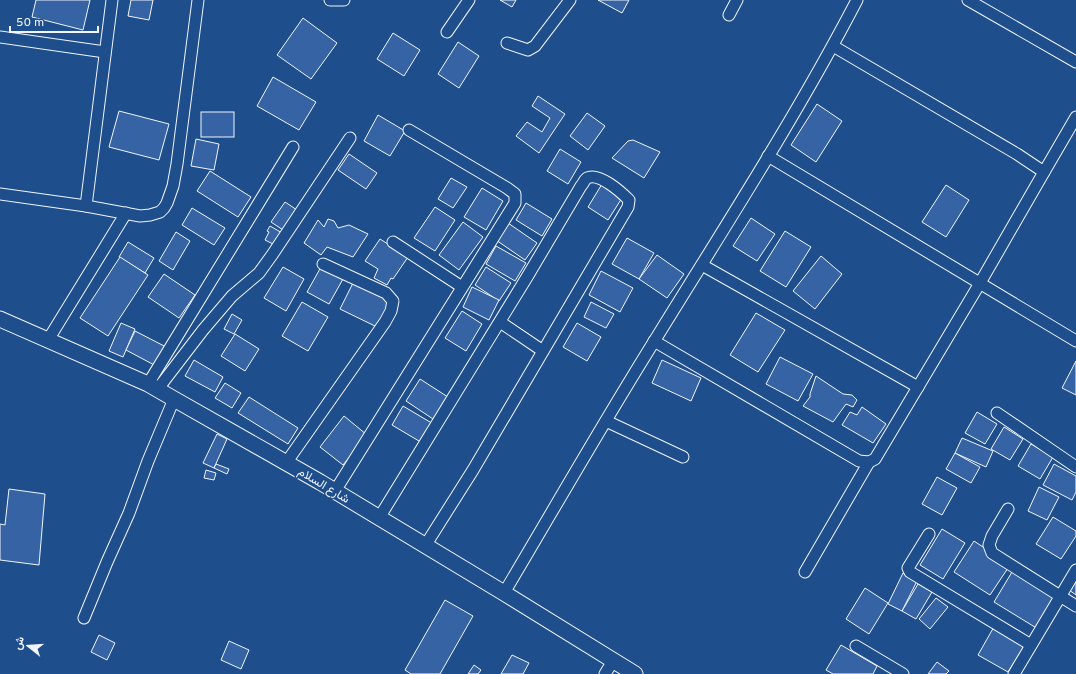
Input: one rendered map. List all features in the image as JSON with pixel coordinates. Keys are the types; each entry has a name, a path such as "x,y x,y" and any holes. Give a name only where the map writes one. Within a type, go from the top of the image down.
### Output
{"main road":[{"name":"شارع السلام","path":"0,319 174,398 335,491 635,674"}],"street":[{"path":"86,206 112,0"},
{"path":"0,194 86,206 140,216 160,212 164,208 170,195 177,164 198,0"},
{"path":"330,0 344,0"},
{"path":"447,32 469,0"},
{"path":"507,43 528,50 535,46 570,0"},
{"path":"729,15 737,0"},
{"path":"504,593 654,341 768,156 832,46 856,0"},
{"path":"968,0 1076,62"},
{"path":"0,37 105,52"},
{"path":"832,46 1017,154 1044,172"},
{"path":"654,341 859,461 869,462 875,459 980,284 1076,117"},
{"path":"335,491 515,203 515,194 507,188 409,130"},
{"path":"152,387 232,296 259,272 272,255 350,138"},
{"path":"152,387 293,146"},
{"path":"768,156 1076,341"},
{"path":"379,518 500,322 581,186 587,178 596,177 603,179 629,200 628,207 473,470 425,546"},
{"path":"48,340 126,213"},
{"path":"393,242 462,287"},
{"path":"286,463 385,322 391,311 393,301 386,293 323,264"},
{"path":"702,265 918,387"},
{"path":"500,322 543,351"},
{"path":"84,618 129,512 174,398"},
{"path":"997,413 1076,466"},
{"path":"606,421 683,458"},
{"path":"805,572 869,462"},
{"path":"1008,509 990,540 989,545 992,553 1076,606"},
{"path":"930,534 908,568 910,572 1031,645"},
{"path":"1014,674 1076,570"},
{"path":"856,646 903,674"},
{"path":"605,674 613,660"}],"building":[{"path":"36,0 90,0 83,30 32,17"},
{"path":"131,0 153,0 149,20 128,16"},
{"path":"500,0 516,0 512,7"},
{"path":"598,0 629,0 622,13"},
{"path":"303,18 337,43 311,79 277,55"},
{"path":"393,33 420,50 404,76 377,59"},
{"path":"458,42 479,56 459,88 438,74"},
{"path":"273,77 316,102 299,130 257,106"},
{"path":"538,96 565,114 539,153 516,136 527,122 542,132 550,118 532,106"},
{"path":"817,104 842,121 816,162 791,145"},
{"path":"119,111 169,124 159,160 109,147"},
{"path":"201,112 234,112 234,137 201,137"},
{"path":"587,113 605,126 588,150 570,136"},
{"path":"378,115 405,131 390,156 364,141"},
{"path":"196,139 219,144 214,170 191,166"},
{"path":"633,140 660,152 644,178 612,158 628,141"},
{"path":"560,149 581,162 568,184 547,171"},
{"path":"349,154 377,173 366,189 338,170"},
{"path":"210,171 251,197 238,217 197,191"},
{"path":"451,178 467,187 453,208 438,199"},
{"path":"602,184 622,198 608,220 588,207"},
{"path":"946,185 969,200 946,237 922,222"},
{"path":"482,188 503,201 486,230 464,217"},
{"path":"285,202 300,212 286,232 271,222"},
{"path":"526,203 552,219 542,236 516,220"},
{"path":"435,207 455,220 435,251 414,238"},
{"path":"192,208 225,228 214,245 182,225"},
{"path":"751,218 775,234 757,261 733,246"},
{"path":"328,219 334,221 338,228 349,225 368,234 353,257 327,247 321,255 304,243 318,220 324,227"},
{"path":"463,222 483,237 459,270 439,255"},
{"path":"508,223 537,243 525,260 496,240"},
{"path":"270,226 284,234 281,239 277,237 273,244 265,240"},
{"path":"785,231 811,247 786,287 760,271"},
{"path":"176,232 190,241 173,270 159,261"},
{"path":"627,238 654,253 639,279 612,264"},
{"path":"380,239 408,257 387,285 374,278 378,269 365,261"},
{"path":"128,242 154,258 145,273 119,257"},
{"path":"496,246 526,263 515,281 486,264"},
{"path":"657,255 684,274 667,298 639,279"},
{"path":"821,256 842,274 815,309 793,291"},
{"path":"120,257 148,275 108,336 80,318"},
{"path":"283,267 304,279 286,311 264,298"},
{"path":"321,267 343,279 329,304 307,292"},
{"path":"486,267 511,283 499,301 475,285"},
{"path":"601,271 633,288 620,312 589,295"},
{"path":"164,274 195,295 179,318 148,297"},
{"path":"353,283 390,301 377,327 340,309"},
{"path":"472,287 499,300 489,320 463,307"},
{"path":"302,302 328,317 308,351 282,336"},
{"path":"591,302 614,314 606,328 584,317"},
{"path":"462,311 482,324 466,351 445,338"},
{"path":"756,313 785,330 758,372 730,355"},
{"path":"232,314 242,320 234,334 224,329"},
{"path":"121,323 135,329 123,357 109,351"},
{"path":"577,323 601,337 587,361 563,347"},
{"path":"135,331 168,348 158,367 126,350"},
{"path":"235,334 259,349 245,371 221,356"},
{"path":"780,357 813,374 798,401 766,384"},
{"path":"194,360 223,377 215,392 185,376"},
{"path":"662,360 701,378 691,401 652,383"},
{"path":"1076,361 1076,395 1062,388"},
{"path":"816,376 843,394 852,395 857,400 853,407 846,404 833,422 803,406 810,397"},
{"path":"420,379 451,399 436,421 406,401"},
{"path":"225,383 241,393 232,408 215,398"},
{"path":"249,397 298,428 288,444 238,413"},
{"path":"403,406 435,425 424,444 392,425"},
{"path":"862,407 886,424 873,443 842,425 850,412 857,415"},
{"path":"977,412 997,424 985,444 965,433"},
{"path":"344,416 367,435 343,465 320,447"},
{"path":"1004,427 1023,439 1010,460 991,449"},
{"path":"217,434 227,439 214,468 203,463"},
{"path":"962,438 993,451 986,467 955,453"},
{"path":"1031,444 1053,457 1040,479 1018,466"},
{"path":"955,453 980,467 971,483 946,469"},
{"path":"216,464 229,469 227,474 214,468"},
{"path":"1054,464 1076,476 1076,492 1072,500 1043,485"},
{"path":"206,470 216,473 214,480 204,478"},
{"path":"937,477 957,488 942,515 922,504"},
{"path":"1039,487 1059,497 1047,520 1028,511"},
{"path":"9,489 45,494 39,565 0,560 0,524 5,525"},
{"path":"1053,517 1076,531 1076,536 1061,559 1036,544"},
{"path":"942,529 965,543 943,579 920,565"},
{"path":"974,541 1010,565 990,595 954,572"},
{"path":"1012,572 1056,598 1038,629 994,602"},
{"path":"903,573 917,581 902,611 888,604"},
{"path":"1076,579 1076,595 1069,590"},
{"path":"918,584 932,592 916,619 902,611"},
{"path":"865,588 888,603 869,634 846,619"},
{"path":"936,598 948,607 930,629 919,619"},
{"path":"445,600 473,616 440,674 411,674 405,670"},
{"path":"995,625 1026,643 1008,672 978,655"},
{"path":"99,635 115,643 107,660 91,652"},
{"path":"229,641 249,650 241,669 221,660"},
{"path":"841,645 877,666 873,674 833,674 826,670"},
{"path":"512,655 529,663 523,674 501,674"},
{"path":"937,662 949,671 946,674 928,674"},
{"path":"474,665 481,670 478,674 468,674"}]}
